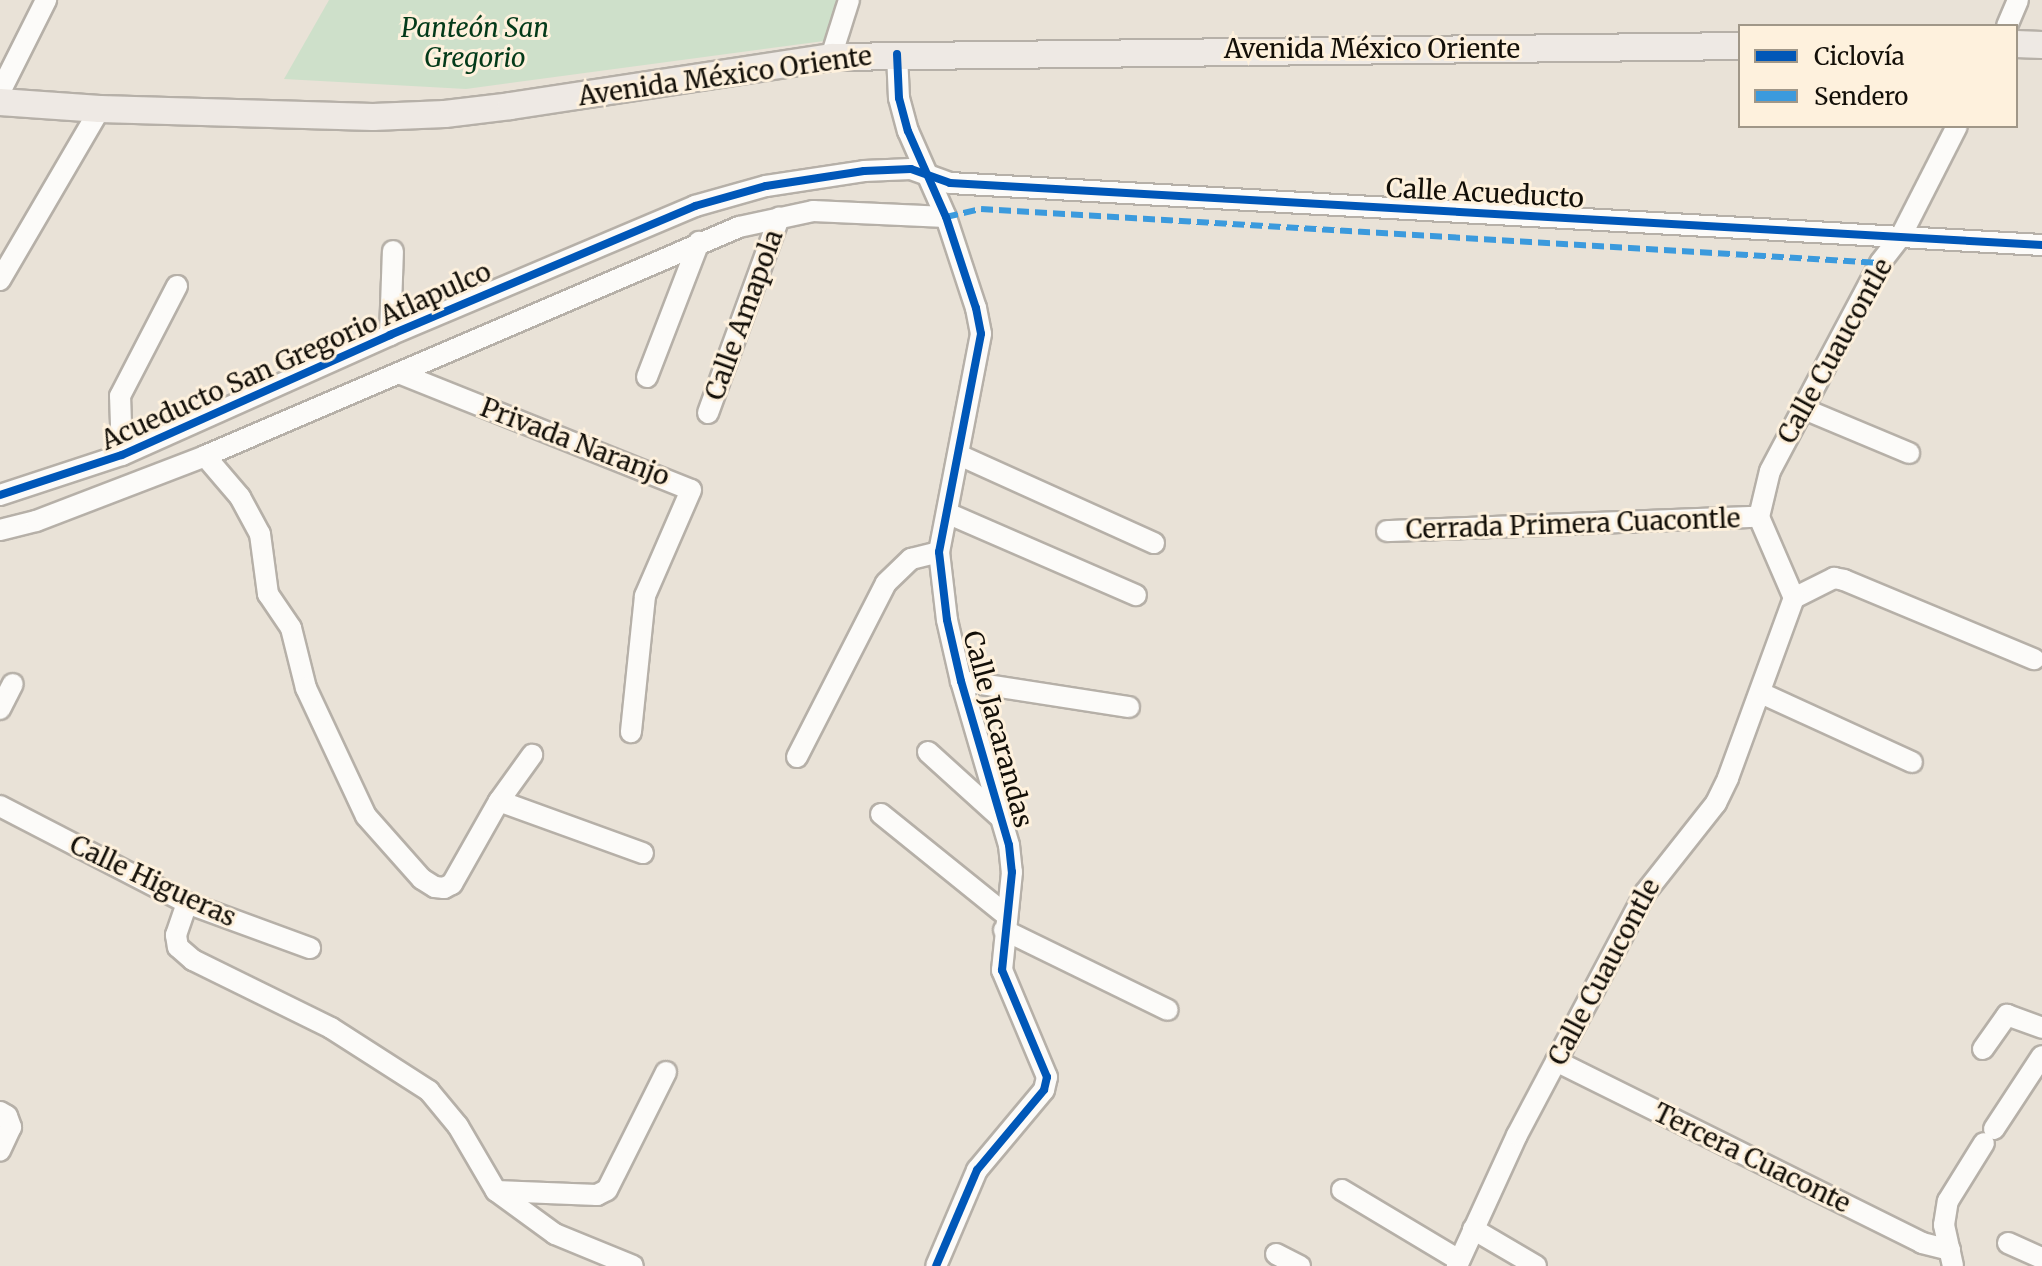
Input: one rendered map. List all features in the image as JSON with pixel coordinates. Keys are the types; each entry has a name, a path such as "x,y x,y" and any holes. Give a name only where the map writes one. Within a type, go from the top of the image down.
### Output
{"main road":[{"path":"2018,44 2042,45"},
{"name":"Avenida México Oriente","path":"0,102 303,117 445,114 831,57 1738,46"}],"street":[{"path":"831,57 849,0"},
{"path":"2008,24 2018,0"},
{"path":"0,92 43,1"},
{"name":"Calle Jacarandas","path":"897,54 899,98 908,131 946,217 976,308 981,334 939,552 947,620 961,681 1003,821 1012,872 1002,970 1007,989 1047,1077 1044,1090 977,1170 936,1266"},
{"path":"0,280 100,109"},
{"name":"Calle Cuaucontle","path":"1759,517 1770,471 1880,263 1901,236 1956,128"},
{"name":"Acueducto San Gregorio Atlapulco","path":"5,490 122,455 390,335 730,195 798,179 864,171 911,169 927,177"},
{"name":"Calle Acueducto","path":"927,177 950,183 2042,245"},
{"name":"Acueducto San Gregorio Atlapulco","path":"0,530 36,521 205,456 401,374 699,242 779,218 839,210 946,217"},
{"name":"Calle Amapola","path":"708,413 779,218"},
{"path":"647,377 699,242"},
{"path":"390,335 393,251"},
{"path":"122,455 120,396 177,286"},
{"name":"Privada Naranjo","path":"401,374 691,490 645,596 631,732"},
{"path":"1804,409 1909,453"},
{"path":"959,455 1154,543"},
{"path":"205,456 240,497 260,534 268,594 291,628 306,688 366,816 422,879 444,888 452,884 499,801 532,755"},
{"path":"5,490 36,521"},
{"path":"947,513 1136,595"},
{"path":"1759,517 1794,598 1834,578 1844,580 2034,659"},
{"name":"Cerrada Primera Cuacontle","path":"1387,531 1759,517"},
{"path":"797,757 886,583 911,559 939,552"},
{"name":"Calle Cuaucontle","path":"1458,1263 1556,1061 1645,893 1716,803 1761,693 1794,598"},
{"path":"961,681 1129,707"},
{"path":"0,709 13,684"},
{"path":"1761,693 1912,762"},
{"path":"928,752 1003,821"},
{"path":"499,801 643,853"},
{"name":"Calle Higueras","path":"0,806 187,903 310,948"},
{"path":"881,814 1005,922 1168,1010"},
{"path":"187,903 176,935 178,947 193,960 331,1028 429,1091 458,1126 496,1191 555,1234 633,1266"},
{"path":"1983,1049 2007,1015 2042,1028"},
{"path":"1951,1258 1944,1225 1948,1201 2042,1056"},
{"name":"Tercera Cuaconte","path":"1556,1061 1951,1258"},
{"path":"496,1191 597,1195 607,1190 666,1072"},
{"path":"0,1112 7,1116 11,1127 0,1151"},
{"path":"1342,1190 1458,1263"},
{"path":"1473,1229 1536,1266"},
{"path":"2008,1243 2042,1258"},
{"path":"1276,1254 1300,1266"}],"green space":[{"name":"Panteón San Gregorio","path":"329,0 838,0 824,41 466,89 284,79"}],"marked path":[{"path":"946,217 981,209 1880,263"}],"cycle path":[{"path":"897,54 899,98 908,131 946,217 976,308 981,334 939,552 947,620 961,681 1009,845 1012,872 1002,970 1047,1077 1044,1090 977,1170 936,1266"},
{"path":"0,495 122,455 390,335 695,206 766,186 864,171 911,169 950,183 2042,245"}]}
